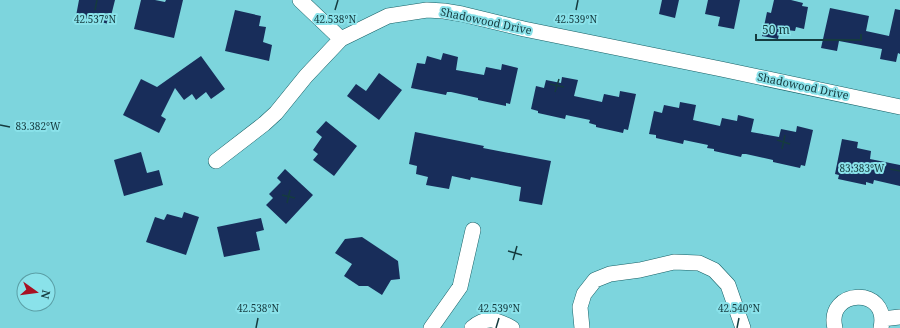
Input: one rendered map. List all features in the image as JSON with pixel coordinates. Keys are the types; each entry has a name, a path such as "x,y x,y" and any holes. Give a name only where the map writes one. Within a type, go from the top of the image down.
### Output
{"street":[{"path":"300,0 341,38"},
{"name":"Shadowood Drive","path":"216,161 276,113 306,76 341,38 388,16 427,10 444,11 900,107"},
{"path":"431,328 460,287 473,230"},
{"path":"582,328 580,307 584,294 595,280 610,274 640,270 674,262 699,263 714,270 728,285 743,328"},
{"path":"835,328 834,318 836,310 844,302 855,297 862,297 870,300 876,305 881,311 882,324 900,318"},
{"path":"472,328 484,321 495,320 512,328"}],"building":[{"path":"79,0 115,0 109,24 76,16"},
{"path":"141,0 165,2 166,0 183,0 174,38 134,29"},
{"path":"662,0 679,0 675,18 659,14"},
{"path":"708,0 740,0 734,29 718,26 720,17 705,14"},
{"path":"774,0 791,0 803,3 802,6 808,7 804,29 796,27 795,31 787,30 787,32 780,30 778,39 762,36 767,12 771,13"},
{"path":"830,8 869,16 866,31 889,36 895,9 900,10 900,54 898,53 896,62 880,59 882,49 839,41 837,51 821,48"},
{"path":"235,10 261,16 259,26 266,27 263,42 272,45 269,61 225,51"},
{"path":"443,53 458,57 456,70 484,75 486,67 501,70 502,64 518,68 510,104 506,103 506,106 451,92 447,92 446,95 411,88 417,63 425,64 427,56 441,60"},
{"path":"201,56 225,89 211,99 206,92 196,100 192,94 184,100 175,88 161,116 166,119 159,133 123,115 141,79 157,87"},
{"path":"379,73 402,90 379,120 347,96 356,84 366,91"},
{"path":"562,77 578,80 574,96 602,102 604,94 619,97 620,91 636,94 628,130 624,129 623,133 596,127 596,125 589,123 590,120 566,115 565,119 538,113 538,111 531,109 536,86 544,88 546,80 561,83"},
{"path":"680,102 696,105 693,120 720,126 722,118 737,121 738,115 754,119 751,132 779,137 781,129 796,132 797,126 813,130 805,166 801,165 800,168 746,154 742,154 741,157 714,151 714,149 707,148 708,145 684,140 683,144 656,138 656,135 649,134 654,111 662,113 664,105 679,108"},
{"path":"326,121 357,146 334,176 313,160 318,154 313,150 322,137 316,132"},
{"path":"415,132 484,146 483,148 551,161 542,205 519,201 521,187 471,177 470,180 452,176 449,189 426,185 428,177 416,174 417,166 409,164"},
{"path":"842,139 858,142 857,148 871,151 870,159 900,165 900,186 874,180 873,184 866,182 866,185 838,179 839,175 835,174"},
{"path":"141,152 147,173 159,170 163,185 124,196 114,160"},
{"path":"285,169 313,195 286,224 266,205 273,198 269,194 281,182 277,178"},
{"path":"184,212 199,217 186,255 146,242 155,217 164,220 167,214 182,218"},
{"path":"261,218 264,230 256,232 260,250 224,257 217,227"},
{"path":"362,237 398,261 400,279 391,280 382,295 368,286 359,286 344,276 352,264 335,253 345,239"}]}
